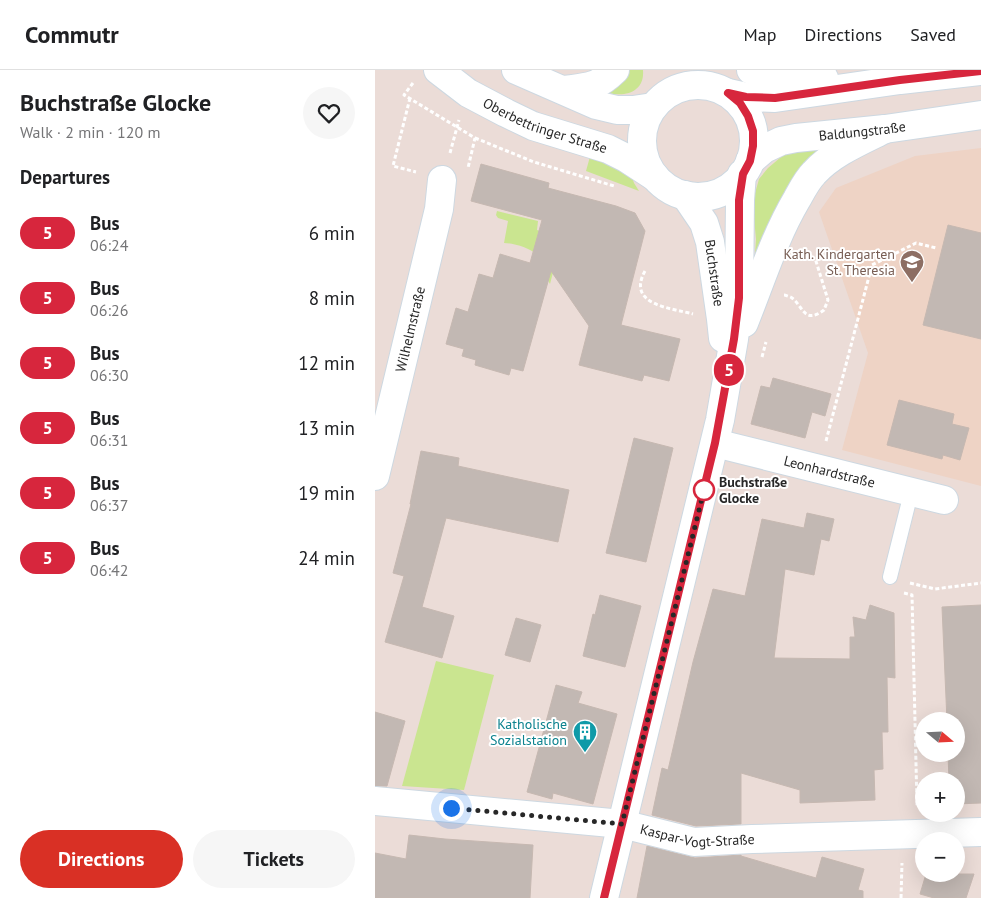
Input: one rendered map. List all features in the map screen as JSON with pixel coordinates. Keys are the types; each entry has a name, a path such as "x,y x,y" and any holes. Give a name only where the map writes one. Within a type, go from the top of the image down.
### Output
{"street":[{"name":"Oberbettringer Straße","path":"438,70 468,92 506,113 533,126 608,149 626,158 655,178"},
{"path":"516,70 597,105 617,110 633,110 660,91 695,85 746,97 775,98 900,80 981,71"},
{"path":"563,90 594,86 615,70"},
{"path":"660,91 644,124 642,142 646,161 655,178 669,189 685,195 701,196 717,193 731,186 746,168 753,146 753,131 748,116 740,103 697,77 691,70"},
{"path":"751,70 777,77 820,78 858,75 900,80"},
{"name":"Baldungstraße","path":"746,168 765,149 781,141 885,129 981,115"},
{"path":"731,357 787,215 802,189 813,173 824,164 843,151 885,129"},
{"name":"Buchstraße","path":"604,898 715,443 726,387 739,298 739,200 746,168"},
{"name":"Wilhelmstraße","path":"375,476 439,209 442,180"},
{"name":"Buchstraße","path":"685,195 704,223 711,242 721,319 726,387"},
{"name":"Leonhardstraße","path":"715,443 944,500"},
{"name":"Kaspar-Vogt-Straße","path":"375,801 622,824 694,842 751,838 981,832"}],"lane":[{"path":"890,577 911,493"}],"path":[{"path":"442,180 468,92"},
{"path":"404,95 475,138 534,162 620,188"},
{"path":"410,98 393,166 442,180 464,184 475,138"},
{"path":"819,470 872,266 916,243 936,248"},
{"path":"779,294 792,297 802,310 811,315 824,310 827,300 815,258"},
{"path":"645,271 641,278 640,286 648,300 655,304 694,314"},
{"path":"901,898 910,835 912,595 886,588 890,577 935,589 981,583"}],"shaded area":[{"name":"Kath. Kindergarten St. Theresia","path":"981,148 981,486 842,450 868,353 819,212 836,188 915,156"}],"green space":[{"path":"625,70 643,70 643,78 637,89 625,94 605,92"},
{"path":"825,143 763,257 755,254 756,239 753,208 759,179 768,168 787,152"},
{"path":"591,153 631,174 639,191 586,171"},
{"path":"497,211 538,221 537,230 562,238 550,284 534,252 522,246 504,243 508,221 498,218 496,215"},
{"path":"436,661 494,675 464,790 402,786"}],"building":[{"path":"481,164 549,183 548,188 635,213 645,231 621,325 680,339 669,381 644,375 642,381 579,365 589,326 551,271 523,371 511,368 509,375 475,365 476,360 462,356 464,349 446,344 456,308 468,312 479,274 493,278 500,254 530,263 542,220 471,201"},
{"path":"948,225 981,233 981,339 923,325"},
{"path":"773,378 831,394 825,416 812,412 805,438 751,424 761,386 770,388"},
{"path":"899,400 954,414 952,424 969,428 960,460 943,455 942,459 887,445"},
{"path":"634,438 673,448 646,562 606,553"},
{"path":"421,451 459,458 458,466 569,490 558,542 446,518 422,607 454,616 442,658 385,642 404,576 393,573 411,504"},
{"path":"807,513 834,519 829,541 821,539 814,575 785,569 774,658 850,659 850,637 855,637 853,617 866,620 870,605 894,613 895,678 887,677 888,732 882,732 883,769 874,770 875,800 800,803 800,790 741,773 741,824 696,826 652,815 662,768 668,770 693,662 713,589 745,596 762,519 804,528"},
{"path":"600,595 641,606 625,667 583,656 593,614 595,615"},
{"path":"981,605 981,803 965,804 965,772 949,772 948,762 965,762 965,712 947,712 942,607"},
{"path":"516,618 541,625 530,662 505,655"},
{"path":"556,685 582,692 578,703 617,714 593,804 553,793 552,799 527,792"},
{"path":"375,712 405,721 387,786 375,786"},
{"path":"409,835 533,845 530,898 375,898 375,853 406,859"},
{"path":"647,846 695,858 741,855 816,878 822,857 864,869 858,890 863,891 863,898 637,898"},
{"path":"965,874 974,874 966,898 934,898 920,894 924,882 965,882"}],"bus line":[{"name":"5","path":"604,898 715,443 734,339 739,298 739,200 743,174 750,161 753,131 748,116 740,103 728,93 746,97 775,98 900,80 981,71"}],"place":[{"name":"Kath. Kindergarten St. Theresia","path":"912,283"},
{"name":"Buchstraße Glocke","path":"704,490"},
{"name":"Katholische Sozialstation","path":"585,753"}],"route":[{"path":"451,808 622,824 704,490"}]}
